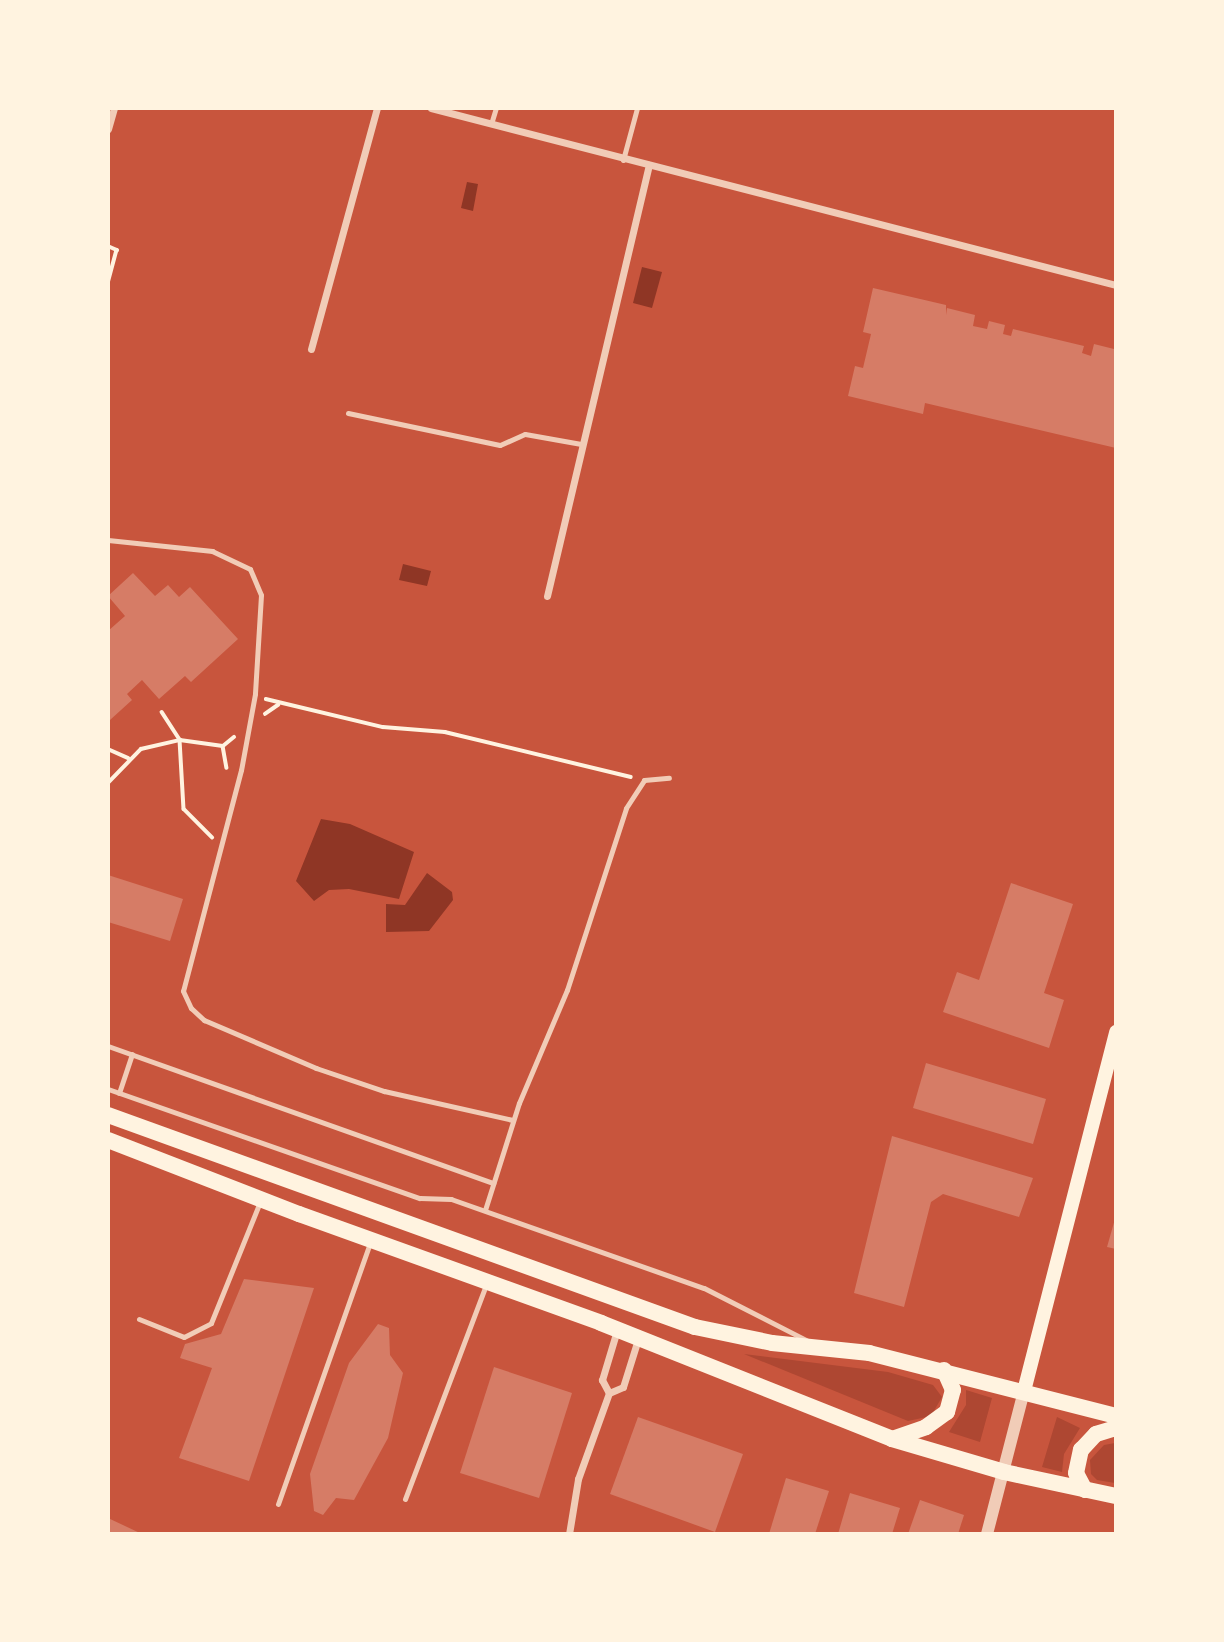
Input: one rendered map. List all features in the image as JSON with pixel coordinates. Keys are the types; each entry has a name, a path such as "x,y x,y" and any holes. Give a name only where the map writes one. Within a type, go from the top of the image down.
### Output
{"main road":[{"path":"1024,1391 1115,1032"},
{"path":"108,1115 676,1320 744,1339 869,1353 944,1370 1115,1416"},
{"path":"108,1140 371,1241 617,1329 892,1438 1004,1472 1115,1496"},
{"path":"892,1438 926,1427 947,1412 953,1390 944,1370"},
{"path":"1085,1490 1076,1473 1080,1450 1096,1434 1115,1427"}],"street":[{"path":"108,129 114,108"},
{"path":"311,349 377,108"},
{"path":"431,108 623,160 1115,285"},
{"path":"547,596 581,443 649,165"},
{"path":"569,1534 578,1479 609,1393 603,1380 617,1329"},
{"path":"609,1393 623,1387 639,1338"},
{"path":"987,1534 1024,1391"}],"lane":[{"path":"492,124 496,108"},
{"path":"623,160 637,108"},
{"path":"348,413 500,445 525,434 581,443"},
{"path":"108,540 212,551 250,569 261,595 255,694 249,725 183,991 191,1008 204,1020 316,1068 384,1091 513,1120"},
{"path":"485,1210 513,1120 567,990 615,836 644,780 669,778"},
{"path":"108,1046 494,1183"},
{"path":"118,1093 132,1054"},
{"path":"108,1089 420,1198 451,1199 485,1210 704,1288 822,1349"},
{"path":"139,1319 184,1337 211,1323 261,1199"},
{"path":"278,1504 371,1241"},
{"path":"405,1499 487,1282"}],"path":[{"path":"108,246 117,250 108,284"},
{"path":"255,694 278,705 383,727 444,732 644,780"},
{"path":"108,783 128,758 141,749 180,740 223,746 278,705"},
{"path":"162,712 180,740 184,809 189,819 217,839"},
{"path":"108,749 128,758"}],"shaded area":[{"path":"467,182 478,184 473,211 461,208"},
{"path":"642,267 662,272 652,308 633,303"},
{"path":"403,564 431,571 427,586 399,580"},
{"path":"321,819 350,824 414,852 399,899 349,889 329,890 314,901 296,881"},
{"path":"427,873 452,892 453,900 429,931 386,932 386,904 405,905"},
{"path":"744,1354 888,1372 933,1385 942,1397 931,1416 908,1421"},
{"path":"966,1390 992,1398 980,1442 949,1432 966,1405"},
{"path":"1057,1417 1080,1428 1064,1454 1062,1472 1042,1467"},
{"path":"1115,1443 1115,1483 1097,1480 1091,1474 1090,1460 1104,1445"}],"building":[{"path":"873,288 946,305 946,315 947,308 975,315 973,326 987,329 989,321 1005,325 1003,334 1011,336 1013,329 1084,346 1082,353 1091,356 1094,344 1114,349 1116,448 925,403 923,414 848,396 855,366 863,368 871,334 863,332"},
{"path":"133,573 155,596 168,585 179,597 190,587 238,639 191,682 185,676 159,699 142,680 127,694 132,700 110,720 108,631 125,616 108,596"},
{"path":"108,875 183,899 170,941 108,922"},
{"path":"1011,883 1073,904 1044,993 1064,1000 1049,1048 943,1012 957,972 979,980"},
{"path":"926,1063 1046,1099 1033,1144 913,1108"},
{"path":"892,1136 1033,1178 1019,1217 943,1194 931,1202 904,1307 854,1293"},
{"path":"1116,1219 1116,1249 1107,1247"},
{"path":"244,1279 314,1288 249,1481 179,1458 212,1368 180,1358 185,1344 221,1334"},
{"path":"378,1324 389,1328 390,1355 403,1373 388,1438 354,1500 336,1498 323,1515 314,1511 310,1474 349,1363"},
{"path":"494,1367 572,1393 539,1498 460,1473"},
{"path":"638,1417 743,1454 715,1532 610,1494"},
{"path":"786,1478 829,1491 815,1534 769,1534"},
{"path":"850,1493 900,1508 892,1534 838,1534"},
{"path":"920,1500 964,1515 958,1534 908,1534"},
{"path":"108,1518 142,1534 108,1534"}]}
